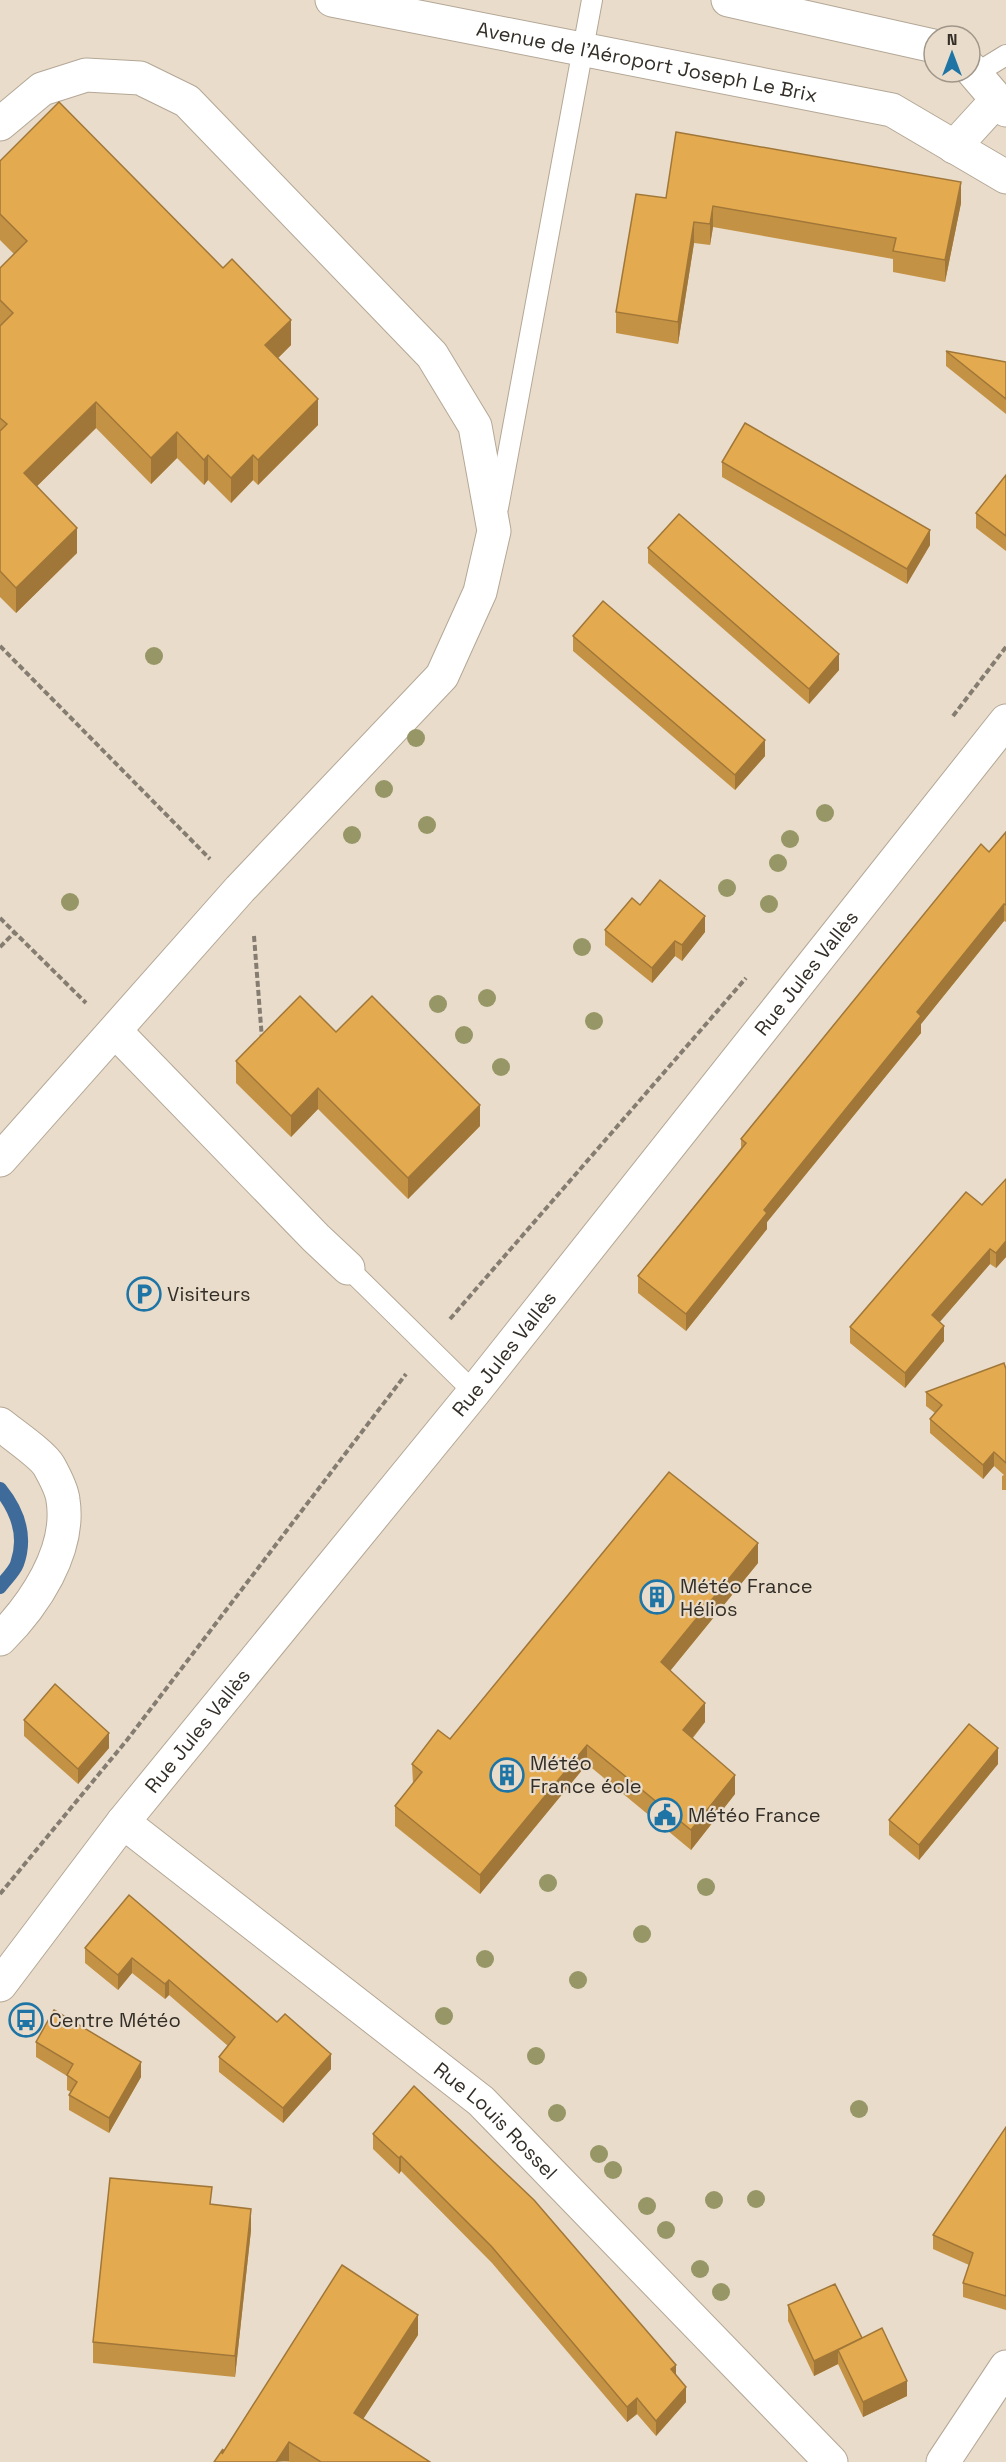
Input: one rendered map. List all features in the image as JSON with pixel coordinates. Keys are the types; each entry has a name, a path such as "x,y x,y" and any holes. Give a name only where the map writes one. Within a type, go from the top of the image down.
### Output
{"street":[{"name":"Avenue de l'Aéroport Joseph Le Brix","path":"332,0 892,110 1006,177"},
{"path":"728,0 922,43"},
{"path":"0,124 42,89 86,75 140,78 187,101 432,355 475,426 494,531 480,592 442,676 240,890 0,1160"},
{"path":"954,147 1001,105 982,83"},
{"name":"Rue Jules Vallès","path":"0,1985 123,1822 474,1392 1006,721"},
{"path":"115,1031 348,1268"},
{"path":"0,1424 48,1464 63,1499 62,1536 46,1578 13,1626 0,1639"},
{"name":"Rue Louis Rossel","path":"123,1822 481,2101 831,2462"},
{"path":"943,2462 1006,2367"}],"lane":[{"path":"494,531 592,0"},
{"path":"982,66 1006,55"},
{"path":"348,1268 474,1392"}],"path":[{"path":"0,646 251,899 262,1040 270,1048"},
{"path":"950,721 1006,647"},
{"path":"0,918 115,1031"},
{"path":"0,947 15,933"},
{"path":"0,1894 127,1740 387,1403 426,1346 753,969"}],"building":[{"path":"59,102 223,268 232,259 291,320 265,345 318,399 258,460 253,455 231,478 208,455 204,460 177,432 151,458 96,402 24,473 77,528 16,588 0,571 0,431 7,424 0,418 0,326 13,313 0,300 0,268 27,241 0,214 0,161"},
{"path":"676,132 961,182 945,260 893,251 896,238 713,206 710,224 694,222 678,322 616,312 636,194 666,198"},
{"path":"946,351 1006,362 1006,399"},
{"path":"745,423 930,530 907,569 722,462"},
{"path":"1006,475 1006,536 976,513"},
{"path":"679,514 839,654 809,689 648,548"},
{"path":"603,601 765,740 735,775 573,636"},
{"path":"1006,832 1006,905 1004,904 917,1012 921,1016 764,1210 767,1213 686,1314 638,1276 746,1143 741,1139 981,844 989,852"},
{"path":"660,880 705,916 682,945 675,941 652,968 605,930 632,898 640,905"},
{"path":"300,996 336,1032 372,996 480,1105 408,1178 318,1088 291,1116 236,1061"},
{"path":"1006,1179 1006,1241 996,1253 990,1249 932,1315 944,1326 905,1373 850,1327 966,1192 982,1205"},
{"path":"1004,1363 1006,1369 1006,1463 994,1452 983,1465 930,1419 942,1405 926,1392"},
{"path":"669,1472 758,1543 661,1662 705,1703 683,1730 735,1775 691,1830 587,1745 480,1875 395,1806 422,1772 412,1764 438,1730 450,1739"},
{"path":"55,1684 109,1733 78,1769 24,1720"},
{"path":"969,1724 998,1748 919,1845 889,1820"},
{"path":"129,1895 277,2022 285,2014 331,2054 283,2108 219,2057 235,2037 169,1980 165,1984 132,1958 118,1975 85,1948"},
{"path":"54,2010 141,2062 109,2118 69,2095 77,2082 67,2075 73,2064 36,2042"},
{"path":"414,2086 534,2200 676,2365 671,2369 686,2387 656,2421 637,2398 627,2407 492,2247 401,2156 399,2158 373,2134"},
{"path":"1006,2127 1006,2296 963,2283 973,2253 933,2235"},
{"path":"110,2178 212,2187 210,2204 251,2209 235,2356 93,2342"},
{"path":"342,2265 418,2315 354,2413 430,2462 321,2462 289,2442 276,2462 214,2462 223,2449 222,2454"},
{"path":"835,2284 862,2338 814,2361 788,2305"},
{"path":"882,2328 907,2381 863,2402 838,2350"}],"waterway":[{"path":"0,1489 19,1524 21,1543 16,1567 0,1587"}],"place":[{"name":"Visiteurs","path":"144,1294"},
{"name":"Météo France Hélios","path":"657,1597"},
{"name":"Météo France éole","path":"507,1775"},
{"name":"Météo France","path":"665,1815"},
{"name":"Centre Météo","path":"26,2020"}]}
